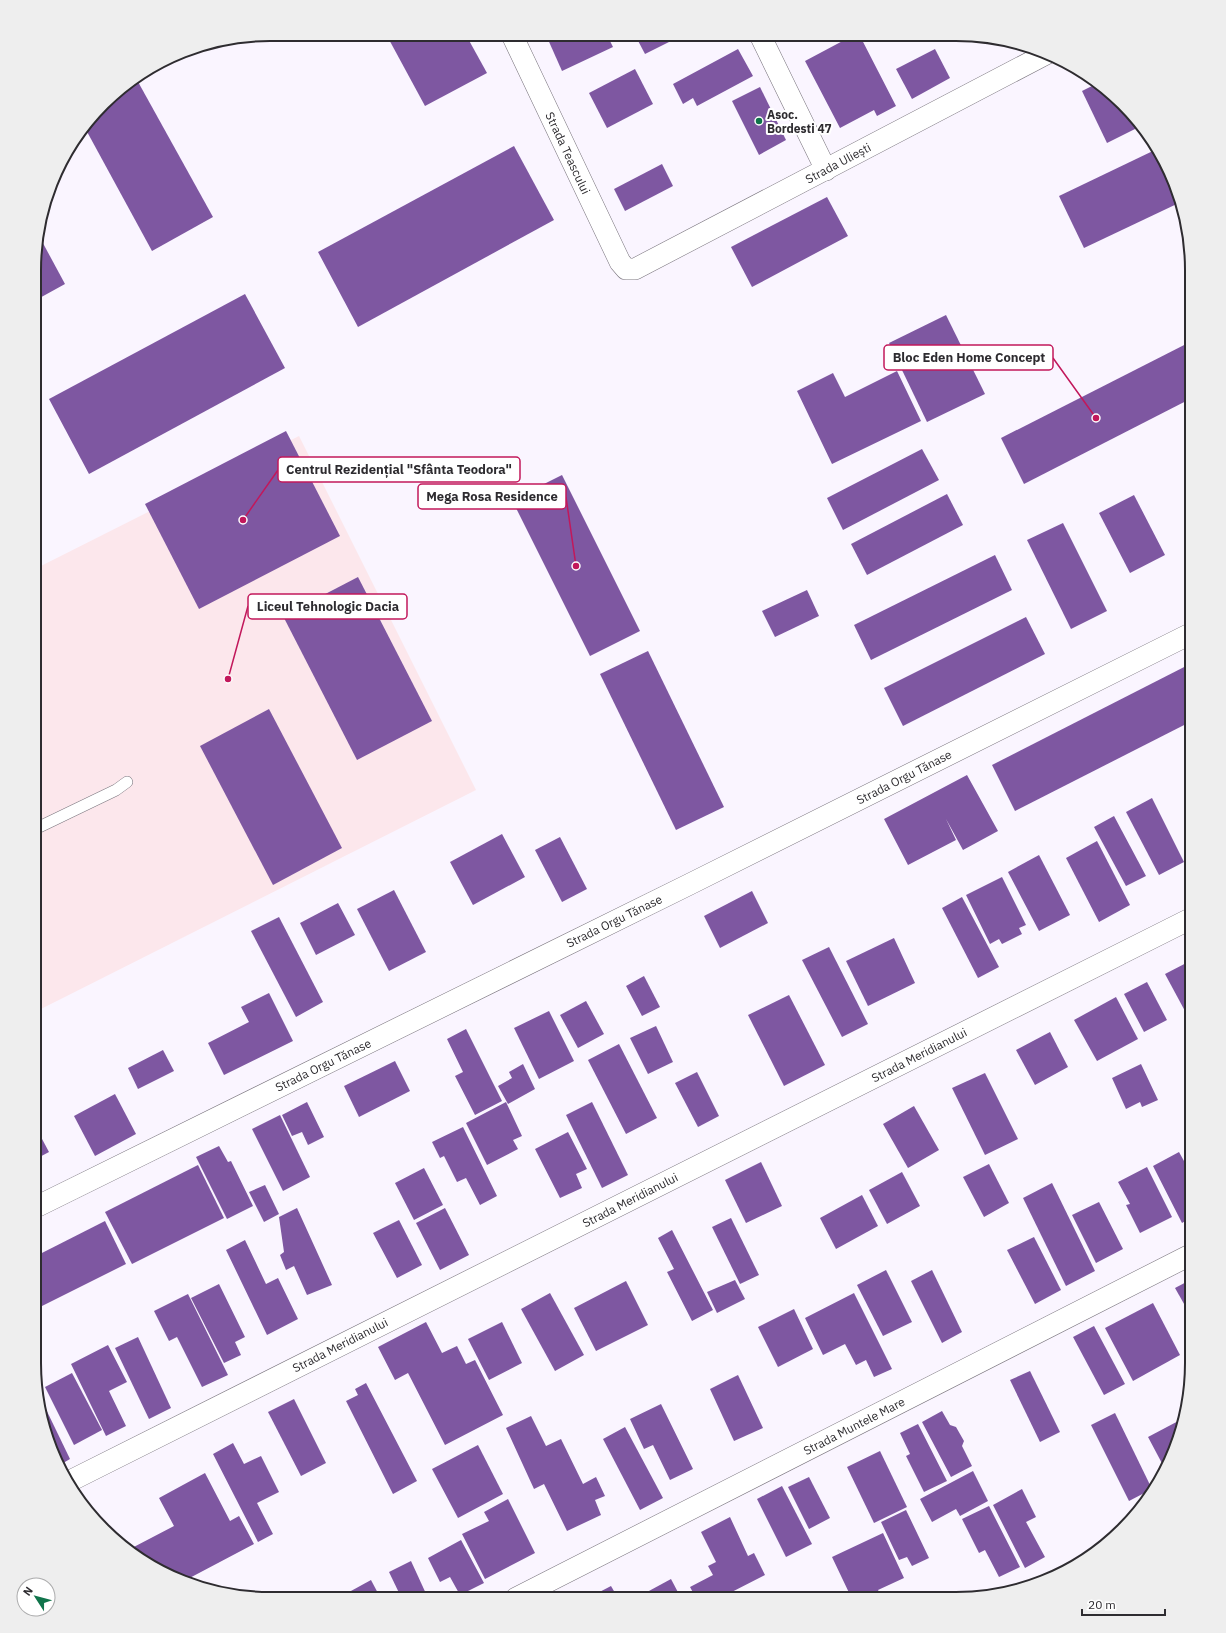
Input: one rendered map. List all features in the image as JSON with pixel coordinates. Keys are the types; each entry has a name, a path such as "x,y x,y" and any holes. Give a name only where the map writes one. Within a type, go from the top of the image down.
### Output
{"street":[{"name":"Strada Teascului","path":"515,41 620,262 626,269"},
{"path":"763,41 826,170"},
{"name":"Strada Uliești","path":"626,269 635,270 1041,57"},
{"name":"Strada Orgu Tănase","path":"41,1205 690,884 1185,636"},
{"name":"Strada Meridianului","path":"73,1479 1185,922"},
{"name":"Strada Muntele Mare","path":"528,1592 1185,1258"}],"lane":[{"path":"41,826 116,790 127,782"}],"shaded area":[{"path":"299,436 476,790 41,1009 41,566"}],"building":[{"path":"390,41 469,41 487,73 425,106"},
{"path":"549,41 610,41 613,47 562,71"},
{"path":"638,41 671,41 645,54"},
{"path":"843,41 863,41 896,106 877,116 874,110 840,128 805,61"},
{"path":"738,49 753,76 697,106 693,98 683,104 673,84"},
{"path":"935,49 950,78 912,99 896,69"},
{"path":"635,69 653,104 607,128 589,93"},
{"path":"139,83 213,217 152,251 87,132 108,108"},
{"path":"1092,86 1095,88 1118,108 1136,129 1107,143 1082,91"},
{"name":"Asoc. Bordesti 47","path":"760,87 786,140 759,155 732,101"},
{"path":"514,146 554,220 358,327 318,252"},
{"path":"1152,152 1168,182 1175,205 1084,248 1059,196"},
{"path":"662,164 673,186 625,211 614,189"},
{"path":"827,197 848,236 752,287 731,247"},
{"path":"43,243 65,284 41,297 41,255"},
{"path":"245,294 285,368 89,474 49,399"},
{"path":"946,315 985,394 927,422 889,343"},
{"path":"1185,345 1185,402 1024,484 1001,438"},
{"path":"897,371 921,421 832,464 797,391 833,373 845,397"},
{"path":"286,431 340,536 199,609 145,504"},
{"path":"922,449 939,480 843,530 827,498"},
{"path":"562,475 640,631 590,656 512,500"},
{"path":"947,494 963,525 867,575 851,544"},
{"path":"1134,495 1165,555 1130,573 1099,513"},
{"path":"1063,523 1107,611 1071,629 1027,540"},
{"path":"995,555 1012,590 871,660 854,625"},
{"path":"358,577 432,721 357,760 283,616"},
{"path":"807,590 819,616 775,637 762,611"},
{"path":"1026,617 1045,654 903,726 884,688"},
{"path":"648,651 724,807 676,830 600,674"},
{"path":"1185,667 1185,725 1015,811 992,765"},
{"path":"269,709 342,848 273,885 200,746"},
{"path":"967,775 998,831 963,850 946,819 956,840 908,865 884,819"},
{"path":"1152,798 1184,862 1159,875 1126,812"},
{"path":"1114,816 1146,876 1126,886 1094,827"},
{"path":"502,834 525,877 473,905 450,862"},
{"path":"560,837 587,889 562,902 535,850"},
{"path":"1097,841 1130,905 1099,922 1066,858"},
{"path":"1039,855 1070,915 1039,931 1008,872"},
{"path":"1002,877 1026,925 1019,928 1022,934 1002,944 999,939 990,944 966,895"},
{"path":"394,890 426,952 389,971 357,909"},
{"path":"752,891 768,923 720,948 704,916"},
{"path":"962,897 999,967 978,978 942,908"},
{"path":"338,903 355,935 316,955 300,923"},
{"path":"279,917 323,1002 296,1017 251,931"},
{"path":"894,938 915,983 868,1006 846,961"},
{"path":"829,947 868,1024 842,1037 802,960"},
{"path":"1185,964 1185,1011 1165,974"},
{"path":"644,976 660,1007 642,1016 626,986"},
{"path":"1147,982 1167,1020 1144,1032 1124,994"},
{"path":"269,993 293,1041 224,1075 208,1043 249,1022 241,1007"},
{"path":"789,995 825,1065 784,1086 748,1015"},
{"path":"1116,997 1138,1039 1097,1061 1074,1020"},
{"path":"586,1001 604,1034 578,1048 560,1015"},
{"path":"549,1011 574,1061 539,1079 514,1028"},
{"path":"656,1026 673,1062 648,1074 630,1038"},
{"path":"466,1029 502,1101 475,1115 455,1076 463,1072 447,1039"},
{"path":"1050,1032 1068,1067 1035,1085 1016,1050"},
{"path":"619,1044 657,1118 626,1134 588,1060"},
{"path":"163,1050 174,1071 138,1089 128,1068"},
{"path":"395,1061 410,1091 359,1117 344,1086"},
{"path":"523,1064 535,1089 508,1104 498,1086 512,1078 509,1072"},
{"path":"1141,1064 1158,1100 1142,1107 1140,1102 1126,1109 1112,1078"},
{"path":"697,1072 719,1116 698,1127 675,1083"},
{"path":"985,1073 1018,1139 985,1155 952,1088"},
{"path":"115,1094 136,1134 95,1156 74,1116"},
{"path":"307,1102 324,1137 308,1145 302,1132 292,1136 282,1115"},
{"path":"506,1102 522,1136 513,1140 518,1149 487,1165 466,1123"},
{"path":"592,1102 628,1175 602,1188 566,1115"},
{"path":"914,1106 939,1150 908,1168 883,1124"},
{"path":"280,1115 310,1177 283,1191 252,1129"},
{"path":"463,1127 497,1196 480,1205 466,1178 457,1182 444,1156 440,1158 432,1142"},
{"path":"568,1132 587,1169 576,1174 582,1188 560,1198 535,1149"},
{"path":"41,1137 49,1152 41,1156"},
{"path":"219,1146 228,1162 231,1161 253,1206 227,1219 196,1157"},
{"path":"1179,1152 1185,1163 1185,1221 1182,1223 1153,1166"},
{"path":"761,1162 782,1206 746,1223 725,1180"},
{"path":"989,1164 1009,1203 984,1217 963,1177"},
{"path":"198,1165 224,1218 132,1264 105,1212"},
{"path":"1147,1167 1172,1217 1140,1233 1126,1205 1130,1204 1118,1182"},
{"path":"424,1168 443,1205 414,1220 395,1183"},
{"path":"902,1172 920,1206 887,1224 869,1190"},
{"path":"1052,1183 1095,1271 1066,1286 1023,1198"},
{"path":"265,1185 279,1214 264,1222 249,1192"},
{"path":"862,1195 878,1226 836,1249 820,1218"},
{"path":"1099,1202 1123,1249 1096,1263 1072,1215"},
{"path":"297,1208 332,1285 307,1295 294,1266 286,1270 280,1255 284,1252 279,1217"},
{"path":"445,1208 469,1255 440,1270 416,1223"},
{"path":"731,1218 759,1275 740,1284 712,1227"},
{"path":"399,1220 422,1265 397,1278 373,1233"},
{"path":"105,1221 126,1264 41,1306 41,1253"},
{"path":"672,1230 713,1310 692,1321 667,1272 674,1269 658,1238"},
{"path":"1034,1237 1061,1290 1035,1304 1007,1250"},
{"path":"245,1240 266,1284 278,1278 298,1319 267,1335 226,1250"},
{"path":"886,1270 912,1322 883,1336 857,1285"},
{"path":"932,1270 962,1332 942,1343 911,1281"},
{"path":"735,1280 745,1299 717,1313 707,1292"},
{"path":"626,1281 648,1325 596,1351 574,1308"},
{"path":"1185,1283 1185,1306 1175,1288"},
{"path":"219,1284 245,1337 235,1342 241,1355 224,1363 191,1298"},
{"path":"550,1293 584,1355 555,1371 521,1309"},
{"path":"854,1293 892,1369 874,1377 866,1360 856,1365 845,1344 823,1355 805,1318"},
{"path":"188,1294 228,1375 202,1387 177,1337 169,1341 154,1311"},
{"path":"1153,1303 1180,1355 1133,1381 1105,1328"},
{"path":"794,1309 813,1349 778,1367 758,1327"},
{"path":"426,1322 442,1353 457,1346 466,1364 475,1360 503,1415 445,1445 408,1373 395,1380 378,1347"},
{"path":"502,1322 522,1363 489,1380 468,1339"},
{"path":"1094,1326 1125,1384 1104,1395 1073,1337"},
{"path":"138,1337 171,1408 149,1419 115,1348"},
{"path":"108,1345 127,1382 109,1391 126,1426 106,1436 71,1364"},
{"path":"1030,1371 1060,1432 1040,1442 1010,1380"},
{"path":"72,1373 102,1430 74,1445 45,1387"},
{"path":"738,1375 763,1428 734,1441 710,1389"},
{"path":"366,1383 417,1481 393,1494 346,1401 358,1395 355,1389"},
{"path":"294,1399 326,1463 301,1476 268,1412"},
{"path":"661,1404 693,1469 670,1480 653,1445 644,1449 630,1419"},
{"path":"45,1407 70,1459 64,1462 58,1451"},
{"path":"942,1411 950,1425 956,1427 964,1441 962,1446 972,1466 951,1477 922,1422"},
{"path":"1115,1413 1150,1484 1144,1493 1129,1501 1091,1425"},
{"path":"531,1416 546,1446 561,1439 583,1484 596,1477 605,1496 595,1500 601,1515 567,1531 544,1484 534,1489 506,1428"},
{"path":"1177,1422 1168,1451 1162,1463 1148,1437"},
{"path":"918,1424 947,1481 924,1492 906,1456 910,1454 900,1433"},
{"path":"625,1427 663,1498 640,1510 603,1439"},
{"path":"233,1443 244,1464 261,1456 279,1492 257,1503 273,1534 258,1542 213,1454"},
{"path":"478,1445 503,1494 458,1518 432,1469"},
{"path":"880,1451 907,1507 874,1523 847,1467"},
{"path":"973,1471 988,1501 960,1516 956,1509 932,1522 920,1499"},
{"path":"205,1473 230,1521 239,1516 254,1544 190,1578 182,1575 155,1561 134,1547 174,1526 159,1498"},
{"path":"809,1477 830,1518 809,1529 788,1487"},
{"path":"782,1486 812,1544 786,1557 757,1499"},
{"path":"1022,1489 1036,1517 1026,1522 1045,1557 1025,1568 993,1505"},
{"path":"508,1499 535,1553 485,1579 462,1534 489,1521 484,1512"},
{"path":"989,1506 1020,1567 999,1577 985,1550 979,1553 962,1519"},
{"path":"906,1510 929,1558 912,1566 907,1557 899,1560 881,1522"},
{"path":"730,1517 748,1556 754,1553 765,1575 732,1592 693,1592 690,1587 713,1575 708,1566 716,1562 701,1532"},
{"path":"883,1533 904,1578 878,1590 879,1592 849,1592 832,1557"},
{"path":"461,1540 484,1583 466,1592 458,1592 450,1577 440,1582 428,1558"},
{"path":"411,1561 425,1592 399,1592 389,1572"},
{"path":"671,1579 678,1592 647,1592"},
{"path":"371,1580 377,1592 349,1592"},
{"path":"611,1586 614,1592 600,1592"}],"place":[{"name":"Asoc. Bordesti 47","path":"759,121"},
{"name":"Bloc Eden Home Concept","path":"1096,418"},
{"name":"Centrul Rezidențial \"Sfânta Teodora\"","path":"243,520"},
{"name":"Mega Rosa Residence","path":"576,566"},
{"name":"Liceul Tehnologic Dacia","path":"228,679"}]}
